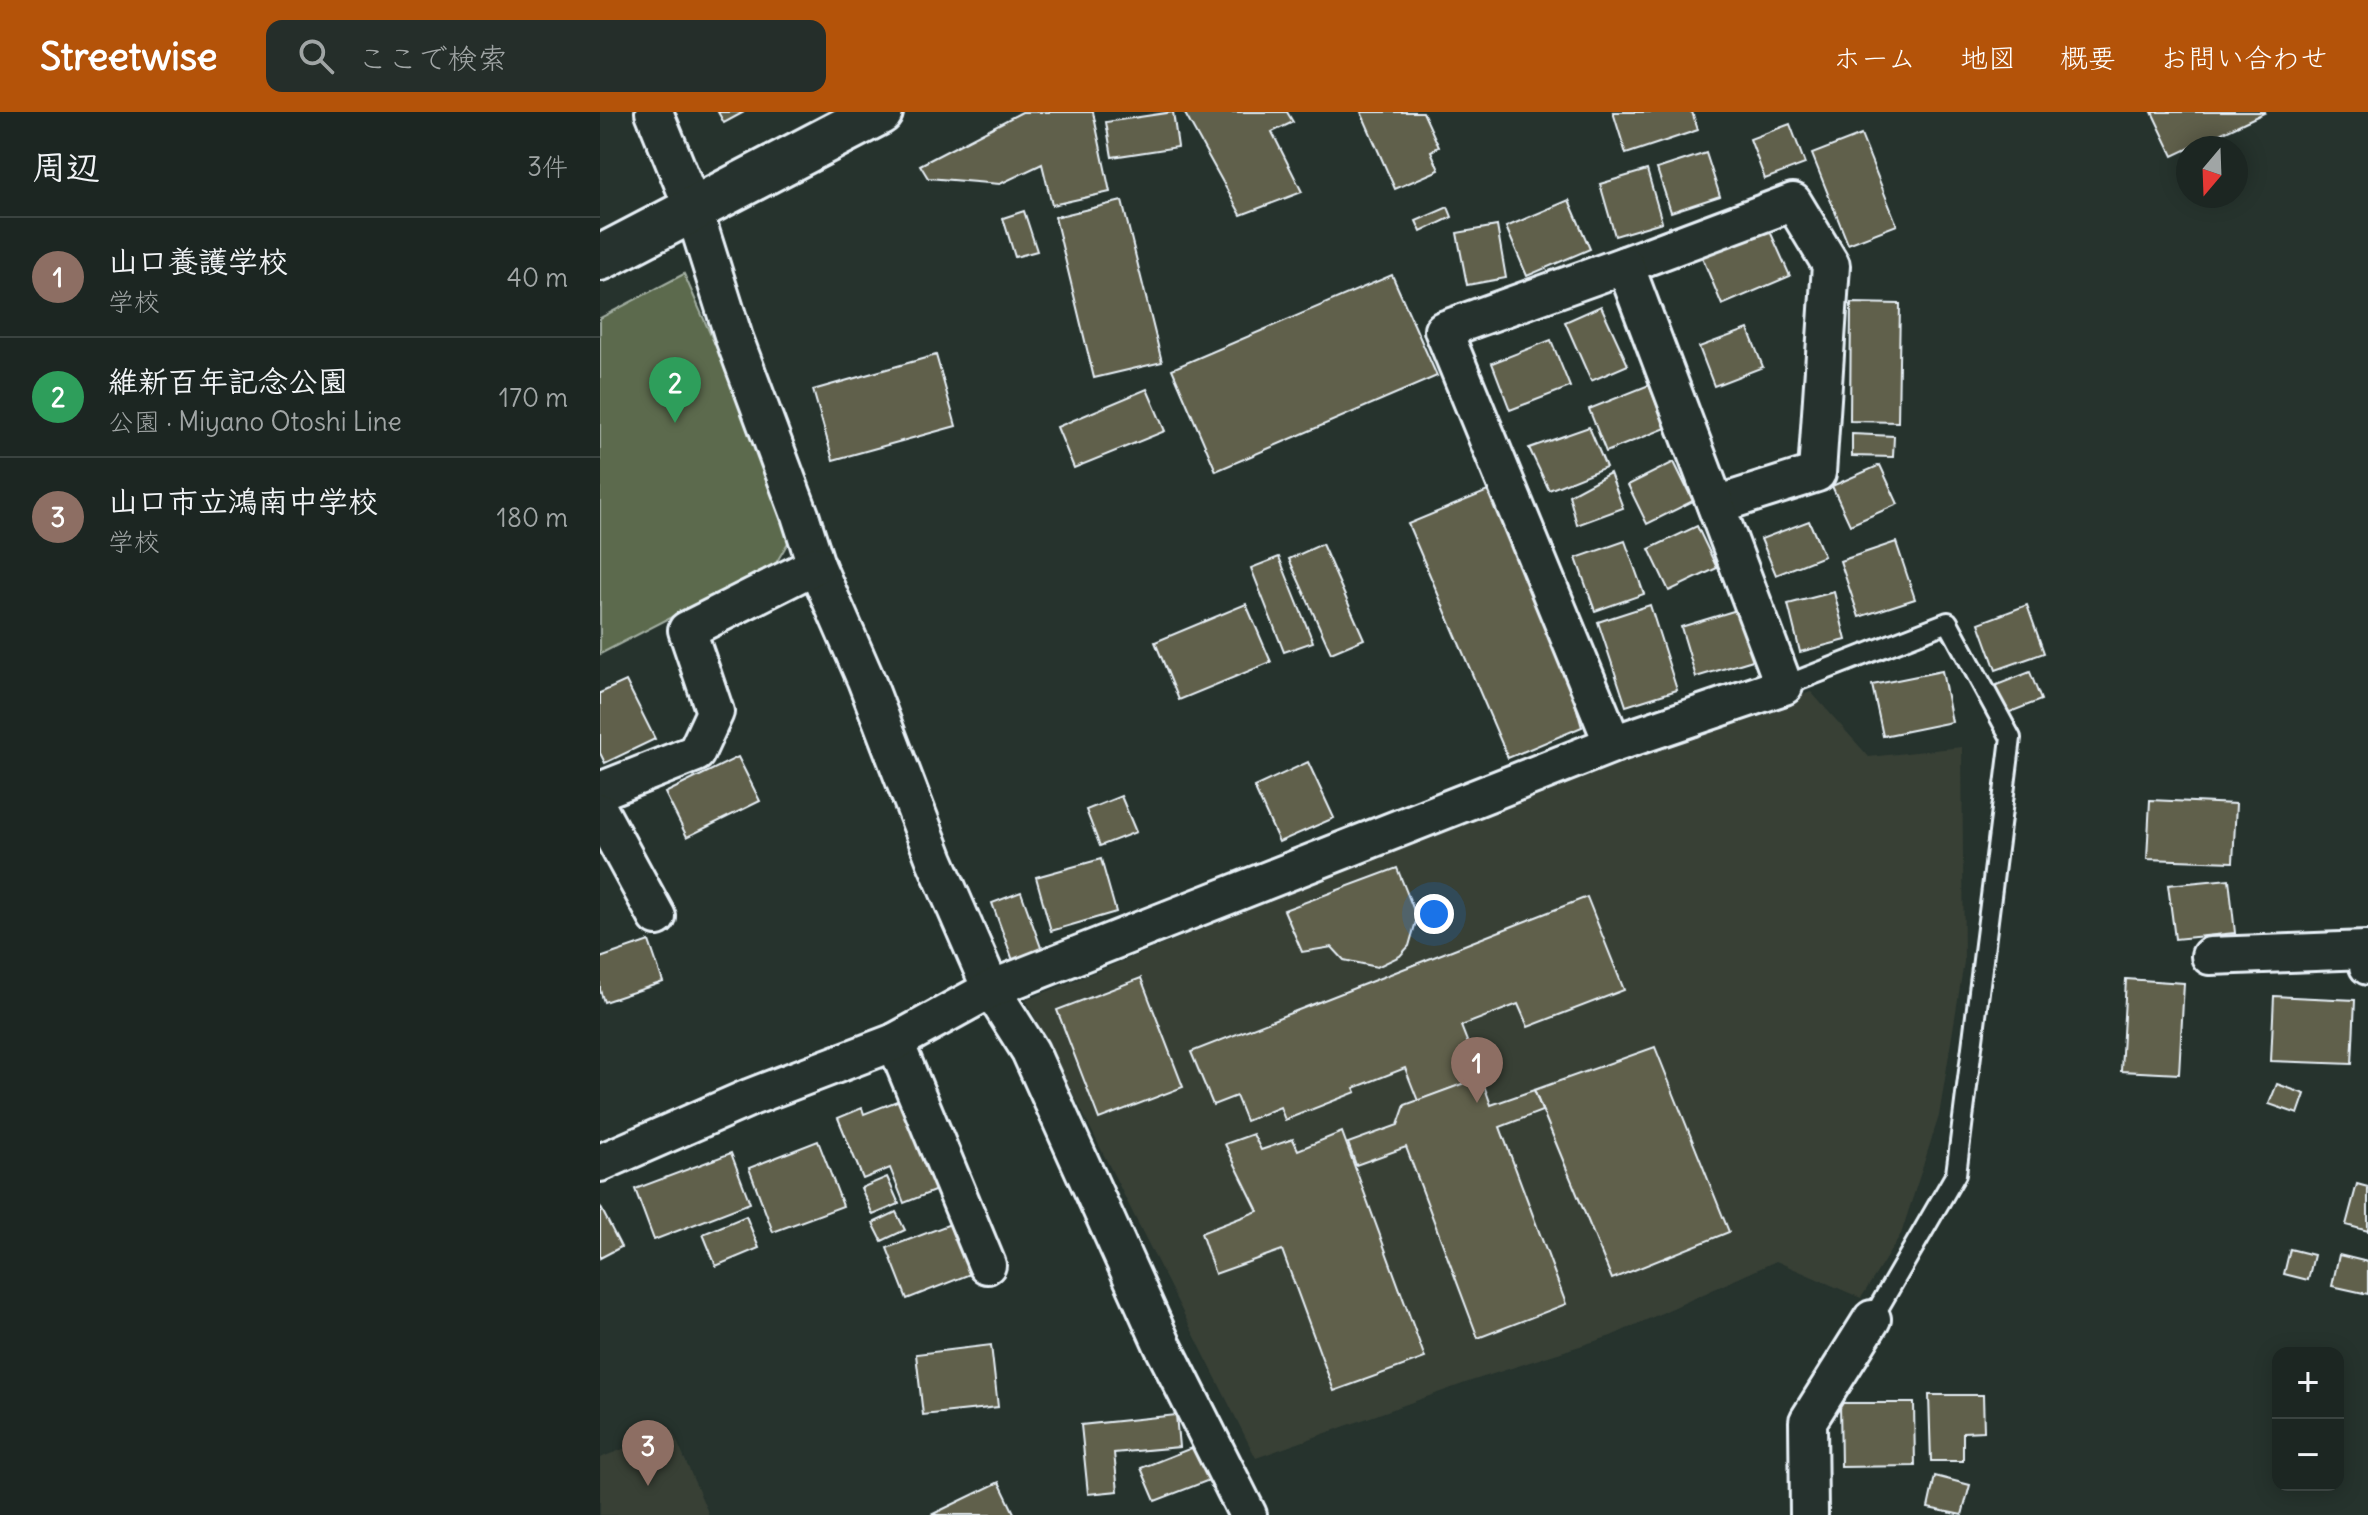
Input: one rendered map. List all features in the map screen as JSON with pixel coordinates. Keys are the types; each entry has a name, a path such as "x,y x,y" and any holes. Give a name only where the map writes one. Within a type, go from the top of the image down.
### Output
{"main road":[{"path":"600,258 880,112"}],"street":[{"path":"654,112 693,208 734,338 816,565 866,680 935,860 991,989 1030,1051 1163,1346 1248,1515"},
{"path":"1613,744 1443,330 1793,202 1831,265 1817,473 1716,505"},
{"path":"600,1163 751,1097 895,1042 991,989 1613,744 1784,686 1625,265"},
{"path":"600,791 696,753 715,712 687,630 816,565"},
{"path":"600,812 657,917"},
{"path":"2210,956 2366,950 2368,966"},
{"path":"895,1042 987,1265"},
{"path":"1809,1515 1808,1421 1872,1319"}],"lane":[{"path":"1784,686 1948,622 2011,738 1956,1174 1872,1319"}],"shaded area":[{"path":"1811,692 1869,757 1962,747 1964,962 1939,1116 1901,1234 1861,1298 1776,1261 1611,1336 1471,1381 1256,1458 1026,1000 1474,819 1534,789"},
{"path":"672,1430 709,1515 600,1515 600,1458"}],"green space":[{"path":"684,274 796,529 776,563 600,654 600,318"}],"building":[{"path":"718,112 744,112 724,123"},
{"path":"1022,112 1093,112 1110,192 1052,205 1042,164 1000,184 928,178 920,165"},
{"path":"1173,112 1178,147 1112,157 1106,122"},
{"path":"1184,112 1287,112 1293,122 1272,132 1302,192 1241,215"},
{"path":"1361,112 1423,112 1439,147 1431,151 1439,170 1395,189"},
{"path":"1613,112 1692,112 1698,130 1626,154"},
{"path":"2152,112 2266,112 2215,136 2176,136 2176,155 2173,156"},
{"path":"1790,124 1805,164 1765,179 1750,139"},
{"path":"1861,135 1897,225 1848,244 1812,154"},
{"path":"1706,153 1720,196 1671,212 1657,169"},
{"path":"1647,170 1662,222 1615,236 1600,184"},
{"path":"1569,200 1590,249 1527,276 1506,227"},
{"path":"1122,201 1162,362 1094,378 1055,217"},
{"path":"1448,207 1452,217 1421,232 1416,221"},
{"path":"1024,211 1037,251 1015,257 1003,218"},
{"path":"1497,226 1506,278 1467,285 1457,233"},
{"path":"1769,229 1790,276 1722,305 1702,257"},
{"path":"1392,275 1437,376 1216,471 1172,369"},
{"path":"1851,303 1900,304 1898,422 1850,421"},
{"path":"1601,306 1628,365 1591,381 1565,322"},
{"path":"1748,329 1763,367 1714,386 1699,347"},
{"path":"1551,340 1570,387 1510,410 1492,363"},
{"path":"936,355 956,426 833,460 813,390"},
{"path":"1649,385 1666,428 1606,452 1589,409"},
{"path":"1147,389 1165,431 1074,468 1057,427"},
{"path":"1589,427 1606,467 1549,490 1529,448"},
{"path":"1852,434 1894,436 1893,457 1852,456"},
{"path":"1674,462 1693,501 1647,524 1628,485"},
{"path":"1880,465 1898,504 1850,525 1832,486"},
{"path":"1610,473 1623,508 1577,525 1569,495"},
{"path":"1495,488 1556,636 1582,727 1508,758 1408,524"},
{"path":"1809,521 1824,556 1776,575 1761,539"},
{"path":"1697,526 1717,568 1669,591 1649,549"},
{"path":"1625,541 1644,594 1595,611 1576,558"},
{"path":"1896,542 1915,599 1859,617 1840,561"},
{"path":"1322,544 1364,639 1331,653 1289,559"},
{"path":"1279,557 1313,642 1284,652 1251,568"},
{"path":"1834,592 1846,640 1800,652 1788,604"},
{"path":"1246,604 1271,662 1179,700 1155,642"},
{"path":"1650,605 1677,690 1626,706 1598,622"},
{"path":"2027,605 2044,653 1996,670 1979,623"},
{"path":"1740,609 1756,659 1696,677 1681,627"},
{"path":"1942,671 1952,722 1883,736 1872,685"},
{"path":"2030,672 2041,700 2005,714 1994,686"},
{"path":"626,681 655,739 605,763 600,753 600,693"},
{"path":"738,757 760,801 687,837 665,793"},
{"path":"1308,762 1334,818 1279,842 1254,787"},
{"path":"1121,796 1136,832 1100,846 1086,810"},
{"path":"2150,800 2236,804 2233,862 2147,859"},
{"path":"1101,859 1116,912 1051,931 1036,877"},
{"path":"1397,868 1417,918 1409,946 1400,956 1377,967 1344,960 1332,947 1302,952 1284,910"},
{"path":"2229,879 2235,933 2175,939 2168,885"},
{"path":"1021,892 1044,956 1015,966 992,903"},
{"path":"1587,897 1624,990 1528,1027 1518,1004 1461,1026 1481,1077 1418,1101 1405,1068 1354,1088 1356,1092 1285,1120 1280,1107 1246,1121 1236,1096 1213,1105 1191,1052"},
{"path":"649,941 663,982 604,1002 600,990 600,958"},
{"path":"1141,978 1183,1087 1099,1119 1057,1010"},
{"path":"2126,979 2184,983 2179,1074 2121,1071"},
{"path":"2274,996 2355,1000 2352,1064 2271,1061"},
{"path":"1655,1047 1729,1232 1612,1279 1534,1090"},
{"path":"1481,1077 1491,1105 1534,1090 1542,1111 1500,1127 1566,1304 1478,1338 1406,1147 1356,1165 1348,1143 1398,1125 1405,1105"},
{"path":"2277,1084 2305,1094 2298,1114 2269,1104"},
{"path":"902,1099 947,1186 904,1203 890,1168 863,1179 838,1118 862,1108 864,1114"},
{"path":"1342,1132 1425,1358 1334,1391 1282,1250 1215,1274 1201,1233 1258,1211 1225,1144 1253,1134 1261,1150 1293,1139 1298,1150"},
{"path":"818,1141 843,1206 773,1232 749,1168"},
{"path":"731,1153 750,1203 654,1240 635,1189"},
{"path":"887,1177 899,1204 873,1215 861,1188"},
{"path":"2357,1184 2368,1187 2368,1231 2346,1225"},
{"path":"600,1206 621,1247 600,1258"},
{"path":"896,1212 905,1230 882,1241 873,1223"},
{"path":"746,1216 759,1248 716,1266 703,1234"},
{"path":"953,1223 973,1273 907,1299 887,1248"},
{"path":"2290,1249 2314,1255 2308,1280 2284,1274"},
{"path":"2339,1255 2368,1262 2368,1294 2332,1286"},
{"path":"991,1345 998,1407 923,1415 916,1354"},
{"path":"1929,1395 1983,1395 1984,1431 1963,1432 1963,1461 1931,1461"},
{"path":"1840,1403 1914,1403 1915,1466 1841,1467"},
{"path":"1176,1415 1179,1447 1114,1453 1118,1491 1088,1494 1081,1425"},
{"path":"1199,1445 1212,1479 1155,1501 1141,1468"},
{"path":"1935,1476 1970,1485 1962,1515 1928,1508"},
{"path":"999,1482 1015,1515 931,1515"}],"place":[{"name":"維新百年記念公園","path":"675,423"},
{"name":"山口養護学校","path":"1477,1103"},
{"name":"山口市立鴻南中学校","path":"648,1486"}]}
